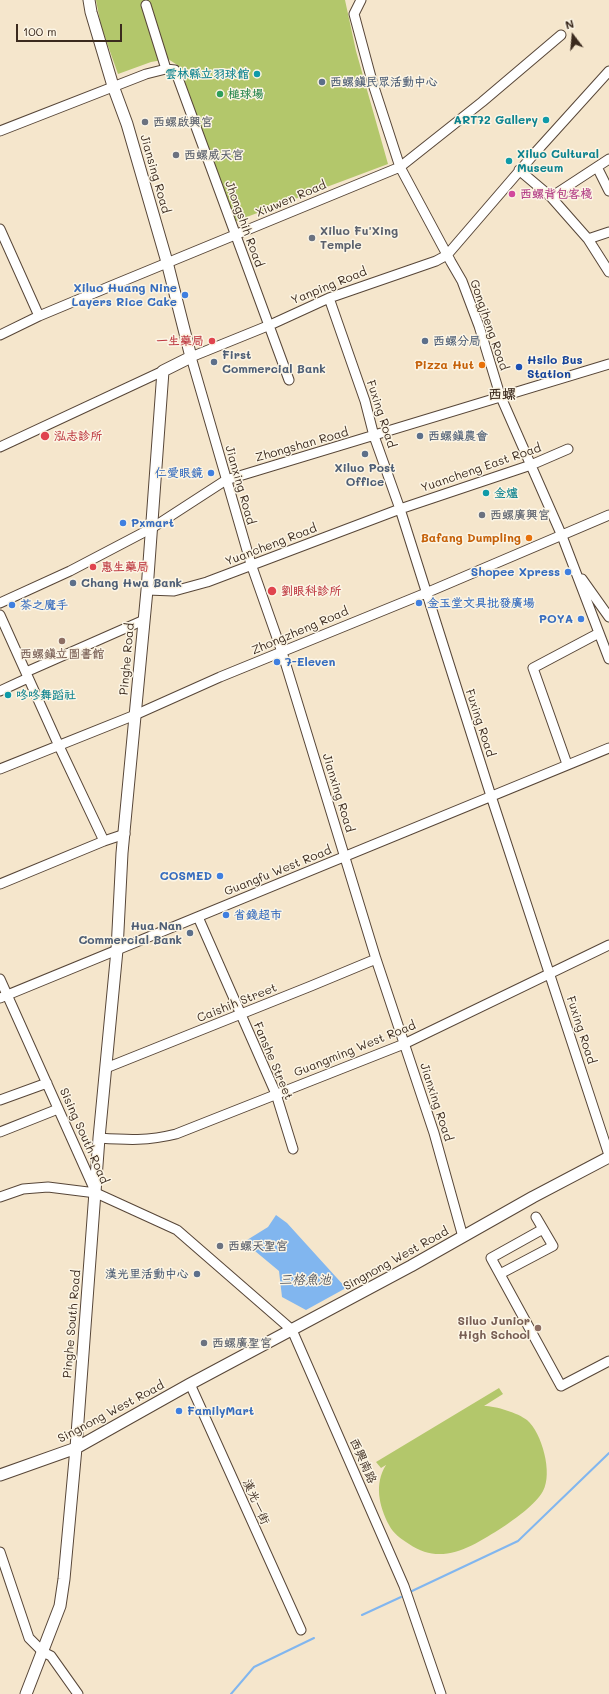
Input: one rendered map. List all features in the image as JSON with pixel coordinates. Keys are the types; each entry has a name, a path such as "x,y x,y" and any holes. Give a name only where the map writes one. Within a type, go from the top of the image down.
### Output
{"main road":[{"name":"Jiansing Road","path":"89,0 91,12 113,86 127,124 167,262 190,357"},
{"name":"Yanping Road","path":"162,371 190,357"},
{"name":"Pinghe Road","path":"117,950 122,853 147,590 162,371"},
{"name":"Pinghe South Road","path":"26,1694 60,1606 76,1448 99,1138 117,950"},
{"name":"Singnong West Road","path":"0,1474 76,1448 190,1384 463,1237 609,1156"}],"street":[{"name":"Gongjheng Road","path":"361,0 354,14 372,80 400,167 446,255 462,281 479,326 500,395 562,536 609,659"},
{"path":"0,131 113,86 146,74 166,69 146,5"},
{"name":"Xiuwen Road","path":"0,335 39,316 167,262 235,236 400,167 482,102 561,35"},
{"name":"Jhongshih Road","path":"166,69 176,70 235,236 270,325 289,380"},
{"name":"Yanping Road","path":"190,357 270,325 329,298 436,261 446,255 519,170 609,71"},
{"path":"551,198 609,159"},
{"path":"597,167 609,191"},
{"path":"519,170 551,198 588,239 609,272"},
{"path":"0,229 39,316"},
{"path":"588,239 609,232"},
{"name":"Fuxing Road","path":"329,298 365,401 374,436 400,509 491,796 609,1156"},
{"name":"Jianxing Road","path":"190,357 251,564 282,652 376,959 434,1133 463,1237"},
{"name":"Zhongshan Road","path":"0,603 70,571 152,528 226,480 374,436 500,395 609,364"},
{"name":"Yanping Road","path":"0,446 162,371"},
{"name":"Yuancheng East Road","path":"400,509 530,465 568,448"},
{"name":"Yuancheng Road","path":"147,590 174,591 207,582 251,564 400,509"},
{"name":"Zhongzheng Road","path":"0,769 135,715 609,515"},
{"path":"574,568 609,617"},
{"path":"0,615 59,746 104,840"},
{"path":"0,691 27,675 144,620"},
{"path":"567,764 533,668 599,633"},
{"name":"Guangfu West Road","path":"4,997 609,748"},
{"path":"0,884 104,840 125,834"},
{"name":"Fanshe Street","path":"198,917 276,1094 293,1149"},
{"name":"Guangming West Road","path":"99,1138 132,1141 154,1139 176,1134 404,1044 609,945"},
{"name":"Caishih Street","path":"106,1068 376,959"},
{"name":"Sising South Road","path":"0,979 4,997 47,1083 96,1193 177,1230 292,1330"},
{"path":"0,1100 47,1083"},
{"path":"0,1132 58,1109"},
{"path":"0,1197 23,1189 48,1187 96,1193"},
{"path":"500,1274 553,1246 536,1217"},
{"path":"544,1229 491,1258 562,1386 609,1361"},
{"name":"西興南路","path":"292,1330 376,1519 410,1604 441,1694"},
{"name":"漢光一街","path":"190,1384 301,1630"},
{"path":"0,1552 29,1638 43,1652 51,1656 78,1694"}],"green space":[{"path":"96,0 345,0 356,51 388,164 236,221 179,66 168,59 151,62 118,74 101,26"},
{"path":"499,1388 503,1394 484,1406 495,1407 513,1412 523,1417 532,1426 541,1443 546,1464 546,1483 543,1491 540,1496 519,1516 469,1547 445,1554 433,1554 421,1551 400,1538 389,1525 380,1503 379,1495 380,1480 386,1465 381,1468 376,1462"}],"water":[{"name":"三格魚池","path":"276,1215 287,1223 346,1288 306,1310 282,1297 279,1271 249,1246 247,1240 268,1227"}],"waterway":[{"path":"412,1591 518,1541 609,1453"},
{"path":"362,1615 401,1597"},
{"path":"231,1694 254,1667 314,1638"}],"place":[{"name":"雲林縣立羽球館","path":"257,74"},
{"name":"西螺鎮民眾活動中心","path":"322,82"},
{"name":"槌球場","path":"220,94"},
{"name":"ART72 Gallery","path":"546,120"},
{"name":"西螺啟興宮","path":"145,122"},
{"name":"西螺威天宮","path":"176,155"},
{"name":"Xiluo Cultural Museum","path":"509,161"},
{"name":"西螺背包客棧","path":"512,194"},
{"name":"Xiluo Fu'Xing Temple","path":"312,238"},
{"name":"Xiluo Huang Nine Layers Rice Cake","path":"185,295"},
{"name":"一生藥局","path":"212,341"},
{"name":"西螺分局","path":"425,341"},
{"name":"First Commercial Bank","path":"214,362"},
{"name":"Pizza Hut","path":"482,365"},
{"name":"Hsilo Bus Station","path":"519,367"},
{"name":"泓志診所","path":"45,436"},
{"name":"西螺鎮農會","path":"420,436"},
{"name":"Xiluo Post Office","path":"365,454"},
{"name":"仁愛眼鏡","path":"211,473"},
{"name":"金爐","path":"486,493"},
{"name":"西螺廣興宮","path":"482,515"},
{"name":"Pxmart","path":"123,523"},
{"name":"Bafang Dumpling","path":"529,538"},
{"name":"惠生藥局","path":"93,567"},
{"name":"Shopee Xpress","path":"568,572"},
{"name":"Chang Hwa Bank","path":"73,583"},
{"name":"劉眼科診所","path":"272,591"},
{"name":"金玉堂文具批發廣場","path":"419,603"},
{"name":"茶之魔手","path":"12,605"},
{"name":"POYA","path":"581,619"},
{"name":"西螺鎮立圖書館","path":"62,641"},
{"name":"7-Eleven","path":"277,662"},
{"name":"咚咚舞蹈社","path":"8,695"},
{"name":"COSMED","path":"220,876"},
{"name":"省錢超市","path":"226,915"},
{"name":"Hua Nan Commercial Bank","path":"190,933"},
{"name":"西螺天聖宮","path":"220,1246"},
{"name":"漢光里活動中心","path":"197,1274"},
{"name":"Siluo Junior High School","path":"538,1328"},
{"name":"西螺廣聖宮","path":"204,1343"},
{"name":"FamilyMart","path":"179,1411"}],"district":[{"name":"西螺","path":"502,395"}]}
